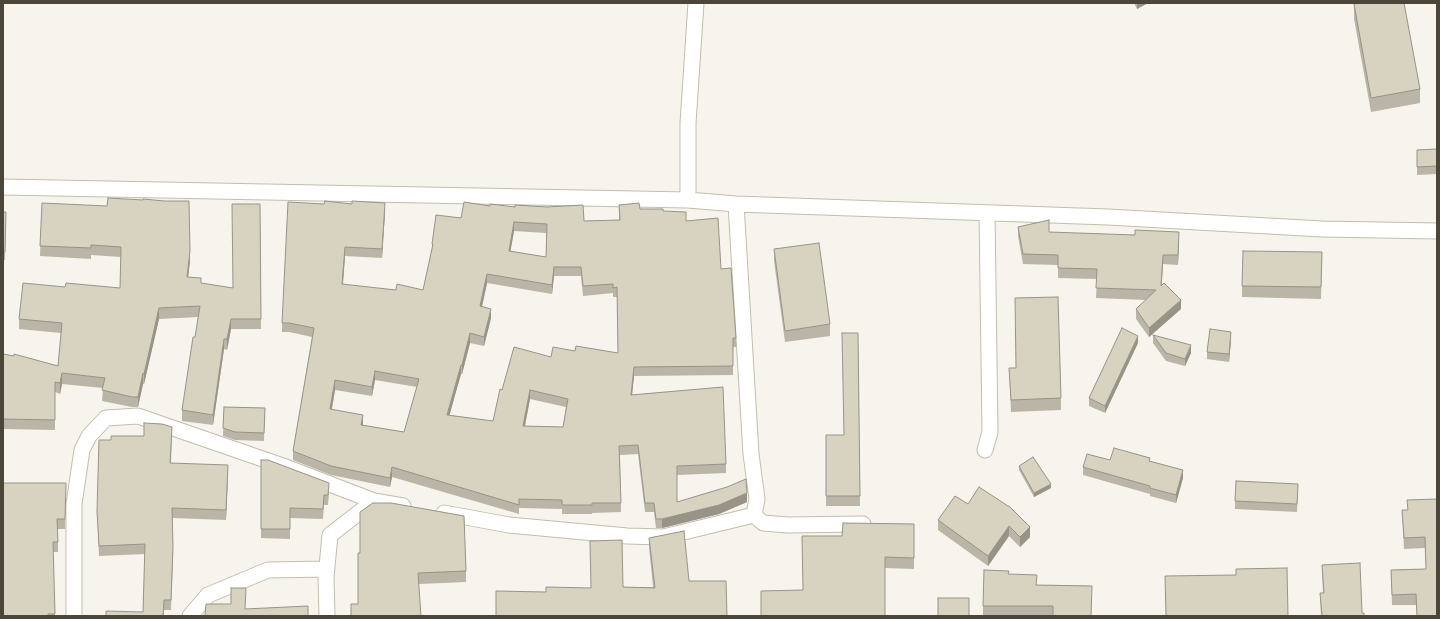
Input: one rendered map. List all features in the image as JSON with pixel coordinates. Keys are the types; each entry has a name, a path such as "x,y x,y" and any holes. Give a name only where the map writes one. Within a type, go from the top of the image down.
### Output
{"street":[{"path":"688,200 688,123 696,3"},
{"path":"3,187 688,200 736,204 1108,217 1322,228 1437,231"},
{"path":"736,204 751,454 757,500 754,515"},
{"path":"985,450 990,432 987,213"},
{"path":"74,616 74,504 82,450 89,436 106,418 138,416 283,466 374,501 509,525 663,538 754,515"},
{"path":"327,616 327,569 330,535 374,501"},
{"path":"754,515 763,523 788,525 874,524"},
{"path":"190,616 208,595 268,570 327,569"}],"building":[{"path":"1404,3 1420,89 1371,98 1354,4"},
{"path":"1437,149 1437,166 1417,167 1417,150"},
{"path":"108,198 189,201 190,251 187,277 201,278 201,283 233,288 232,204 260,204 261,319 231,319 227,339 224,339 213,415 182,410 193,337 195,337 200,306 159,308 138,397 102,390 105,378 62,373 60,383 55,382 55,420 3,419 3,354 14,356 14,354 58,366 62,323 19,319 23,283 65,287 66,283 120,288 121,247 91,245 91,248 40,246 42,203 107,206"},
{"path":"325,201 352,204 352,201 385,203 382,249 345,247 342,284 396,290 397,284 423,290 433,244 436,215 461,218 464,202 490,206 490,204 515,207 515,205 547,207 583,205 584,221 620,220 619,205 639,203 640,209 663,209 663,211 686,212 686,221 718,218 721,269 731,268 736,338 733,338 733,366 634,367 631,395 723,387 726,464 677,466 677,502 727,487 746,479 747,493 719,505 662,519 656,519 654,503 645,503 638,445 619,446 621,503 592,503 592,505 562,505 562,500 519,499 519,505 392,467 390,478 331,466 293,451 314,328 282,323 288,202 324,204","holes":["514,222 547,224 546,257 509,251","554,267 581,267 583,286 613,284 613,288 617,287 618,353 576,346 575,351 553,347 551,357 514,347 502,390 500,389 493,421 447,415 470,333 484,337 491,309 480,306 487,274 552,285","375,371 419,379 404,432 361,425 363,415 330,409 335,380 372,387","530,390 568,399 563,427 523,426"]},
{"path":"3,212 6,212 5,252 3,252"},
{"path":"1049,220 1049,232 1135,235 1135,230 1179,232 1178,255 1163,255 1161,286 1164,283 1181,300 1149,328 1136,309 1156,290 1096,288 1097,269 1058,268 1058,255 1023,254 1018,227"},
{"path":"819,243 830,324 785,331 774,249"},
{"path":"1243,251 1322,252 1321,287 1242,286"},
{"path":"1058,297 1061,398 1011,400 1009,368 1016,368 1015,298"},
{"path":"1122,328 1138,336 1105,406 1089,398"},
{"path":"1210,329 1231,332 1229,354 1207,352"},
{"path":"842,333 858,333 860,496 826,496 826,435 844,435"},
{"path":"1153,335 1191,345 1185,359 1166,353"},
{"path":"224,407 265,408 264,433 235,432 223,428"},
{"path":"144,423 162,424 172,427 170,463 228,465 226,510 172,508 173,547 171,600 164,600 163,616 106,616 106,611 143,612 145,544 99,546 97,511 99,440 111,440 111,436 144,436"},
{"path":"1114,448 1150,458 1149,461 1183,470 1176,495 1083,467 1087,454 1110,460"},
{"path":"1033,457 1051,484 1034,493 1019,466"},
{"path":"261,460 268,460 329,483 328,495 324,495 323,509 290,508 290,529 261,529"},
{"path":"1236,481 1298,484 1297,504 1235,501"},
{"path":"3,483 66,483 65,519 57,519 58,542 53,542 55,614 48,614 48,616 3,616"},
{"path":"979,487 1009,506 1030,527 1020,537 1009,526 988,556 938,520 955,496 968,504"},
{"path":"1437,499 1437,616 1417,616 1416,594 1392,595 1391,570 1426,569 1425,537 1404,538 1402,510 1408,510 1407,500"},
{"path":"373,503 391,503 464,516 466,571 418,573 421,616 351,616 351,604 358,604 360,512"},
{"path":"843,523 914,524 914,558 885,557 885,616 761,616 761,591 803,590 802,536 842,536"},
{"path":"684,531 689,581 726,581 727,616 496,616 496,591 546,592 546,587 591,588 590,541 622,540 623,587 655,588 649,538"},
{"path":"1360,563 1362,613 1364,613 1364,616 1322,616 1320,593 1324,593 1322,565"},
{"path":"1287,568 1288,616 1166,616 1165,576 1236,575 1236,569"},
{"path":"984,570 1009,571 1008,574 1037,575 1036,585 1092,586 1091,616 1053,616 1053,606 983,606"},
{"path":"231,588 246,588 245,609 308,606 308,616 205,616 206,604 231,604"},
{"path":"938,598 969,598 969,616 938,616"}]}
